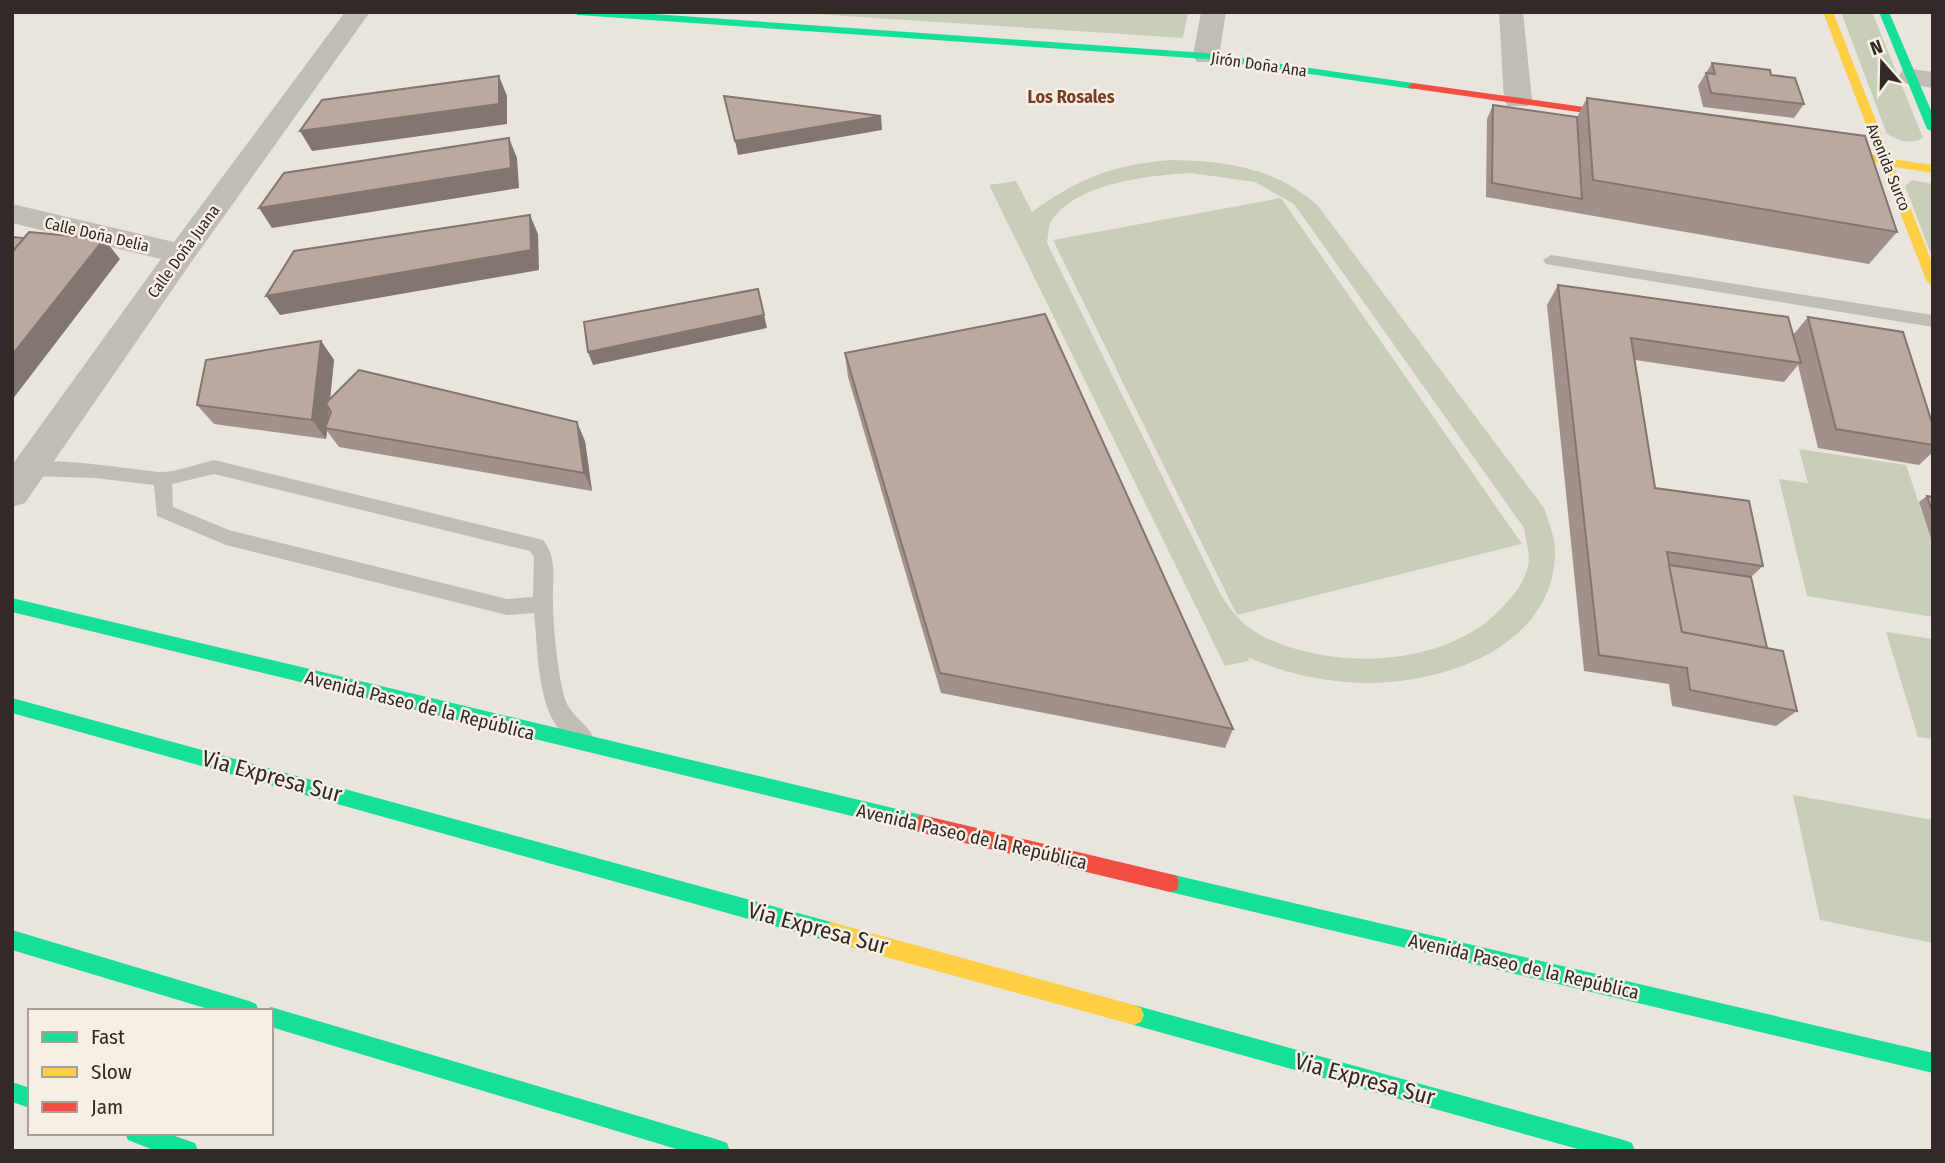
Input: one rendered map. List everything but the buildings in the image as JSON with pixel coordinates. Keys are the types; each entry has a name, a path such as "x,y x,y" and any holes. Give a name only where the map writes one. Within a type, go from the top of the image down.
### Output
{"main road":[{"name":"Jirón Doña Ana","path":"578,12 666,15 1206,56 1653,120"},
{"name":"Avenida Surco","path":"1828,12 1933,282"},
{"path":"1884,12 1922,78 1933,129"},
{"path":"1801,141 1828,145 1887,162 1933,169"},
{"name":"Avenida Paseo de la República","path":"12,605 594,747 1933,1063"},
{"name":"Via Expresa Sur","path":"12,705 1624,1151"},
{"path":"12,940 242,1009"},
{"path":"273,1018 719,1151"},
{"path":"141,1135 187,1151"}],"street":[{"name":"Calle Doña Juana","path":"21,481 181,254 358,12"},
{"path":"1206,56 1214,12"},
{"path":"1511,12 1518,100"},
{"name":"Calle Doña Delia","path":"12,213 181,254"}],"lane":[{"path":"1551,260 1933,321"},
{"path":"21,481 95,471 163,479 214,467 536,545 544,555 542,604 555,701 566,721 594,747"},
{"path":"163,479 163,511 226,537 507,607 542,604"}],"green space":[{"path":"784,12 1188,12 1183,38"},
{"path":"1841,12 1872,12 1923,138 1904,141 1887,134"},
{"path":"1152,162 1213,162 1250,169 1286,183 1318,206 1544,508 1555,549 1549,589 1533,617 1509,640 1480,658 1447,671 1378,683 1346,682 1308,676 1248,657 1249,661 1225,666 989,185 1016,181 1032,212 1066,190 1098,175","holes":["1191,173 1255,182 1294,204 1524,528 1529,559 1522,582 1508,601 1485,623 1458,639 1427,651 1360,659 1295,649 1266,638 1240,620 1221,595 1047,243 1050,224 1062,209 1077,198 1115,184"]},
{"path":"1912,180 1933,184 1933,259 1905,186"},
{"path":"1281,198 1522,544 1237,615 1053,240"},
{"path":"1799,449 1906,465 1933,545 1933,617 1807,596 1779,479 1808,483"},
{"path":"1886,632 1933,639 1933,739 1918,737"},
{"path":"1793,795 1933,820 1933,943 1820,920"}],"traffic: fast":[{"path":"578,12 1206,56 1413,86"},
{"path":"1884,12 1933,129"},
{"path":"12,605 922,824"},
{"path":"12,705 831,932"},
{"path":"1170,883 1933,1063"},
{"path":"12,940 242,1009"},
{"path":"1134,1015 1624,1151"},
{"path":"273,1018 719,1151"},
{"path":"12,1092 28,1097"},
{"path":"141,1135 187,1151"}],"traffic: slow":[{"path":"1828,12 1933,282"},
{"path":"1822,144 1887,162 1933,169"},
{"path":"831,932 1134,1015"}],"traffic: jam":[{"path":"1413,86 1634,117"},
{"path":"922,824 1170,883"}],"district":[{"name":"Los Rosales","path":"1071,97"}]}
